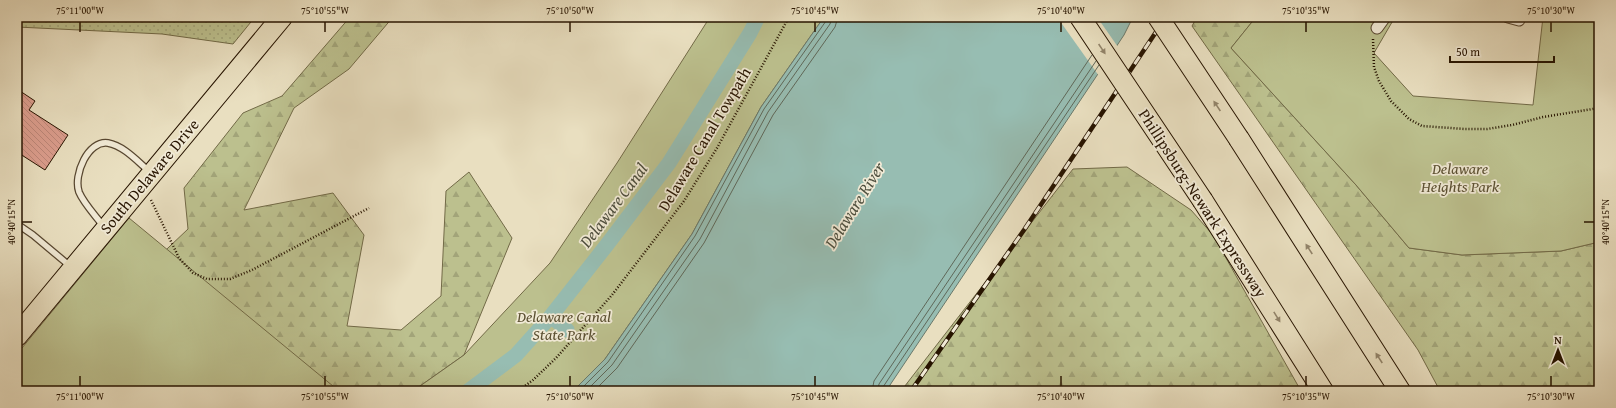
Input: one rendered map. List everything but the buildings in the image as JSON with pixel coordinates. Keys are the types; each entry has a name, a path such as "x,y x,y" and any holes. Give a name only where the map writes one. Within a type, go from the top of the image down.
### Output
{"highway":[{"name":"South Delaware Drive","path":"17,336 105,228 282,17"},
{"name":"Phillipsburg-Newark Expressway","path":"1080,17 1203,201 1324,391"},
{"path":"1158,17 1239,139 1400,391"}],"street":[{"path":"1377,28 1385,17"},
{"path":"1508,17 1519,20"}],"lane":[{"path":"105,228 78,191 77,177 80,166 90,151 100,144 108,144 121,148 147,179"},
{"path":"17,224 33,235 73,269"}],"path":[{"name":"Delaware Canal Towpath","path":"518,391 533,380 556,358 612,295 684,201 717,148 789,17"},
{"path":"1377,28 1373,33 1372,44 1374,67 1379,81 1391,101 1409,119 1422,126 1487,129 1512,125 1543,117 1599,108"},
{"path":"147,179 179,258 193,273 207,279 230,279 252,270 369,208"}],"green space":[{"path":"17,17 255,17 233,44 162,34 17,27"},
{"path":"350,17 393,17 349,69 294,108 244,210 333,193 364,235 347,326 401,330 441,296 446,191 469,172 512,238 464,355 413,391 17,391 188,229 184,188 243,113 282,96"},
{"name":"Delaware Canal State Park","path":"710,17 824,17 761,107 692,234 605,359 573,391 413,391 464,355 550,263 617,163"},
{"path":"1197,17 1256,17 1231,48 1356,185 1409,248 1462,255 1561,251 1599,242 1599,391 1440,391 1418,350 1192,26"},
{"name":"Delaware Heights Park","path":"1256,17 1395,17 1374,53 1413,96 1533,105 1543,17 1599,17 1599,242 1561,251 1462,255 1409,248 1356,185 1231,48"},
{"path":"1127,167 1191,210 1213,235 1301,391 901,391 1073,169"},
{"path":"129,218 339,391 17,391 17,354"}],"water":[{"name":"Delaware River","path":"824,17 1133,17 1124,35 886,391 573,391 605,359 692,234 761,107"}],"pier":[{"path":"1057,17 1097,17 1118,47 1099,76"}],"waterway":[{"name":"Delaware Canal","path":"468,391 516,355 551,316 606,246 669,163 750,33 758,17"},
{"path":"551,316 567,330"}],"railway":[{"path":"911,391 1024,230 1166,17"}]}
